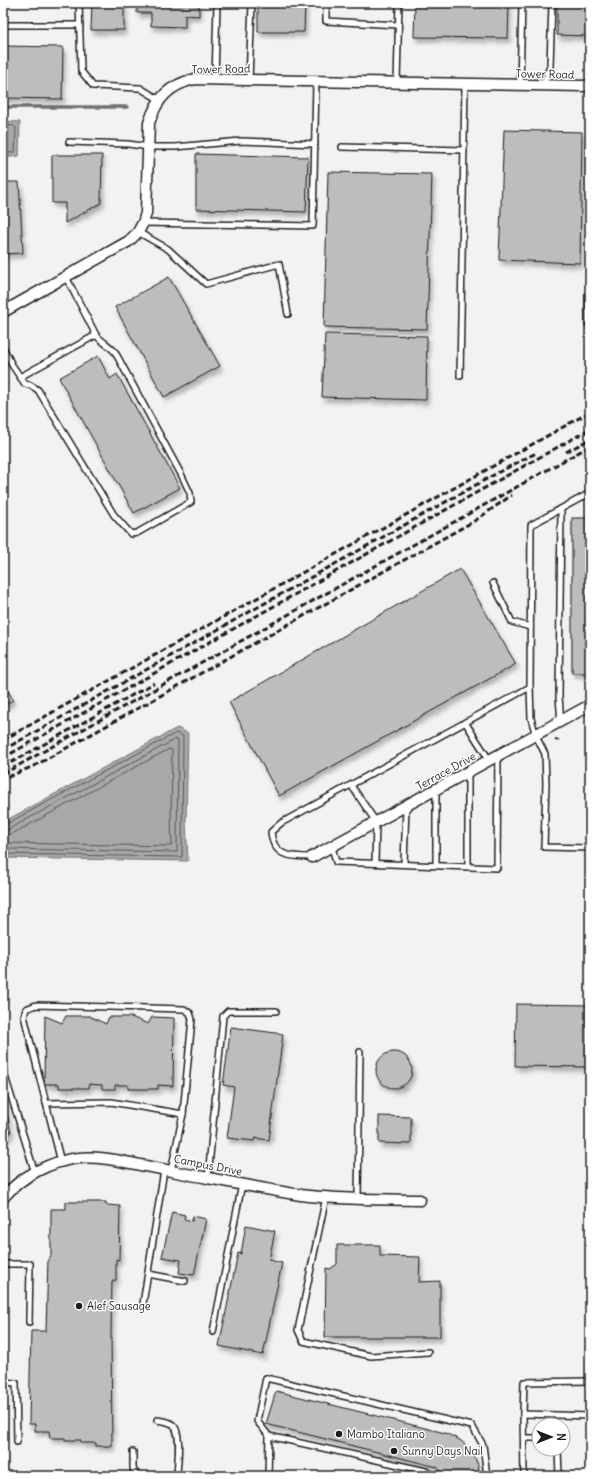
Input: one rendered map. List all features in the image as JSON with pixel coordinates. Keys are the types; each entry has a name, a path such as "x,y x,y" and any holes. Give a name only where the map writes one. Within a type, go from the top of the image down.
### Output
{"street":[{"name":"Tower Road","path":"3,312 129,241 138,232 143,223 148,203 149,123 153,111 160,100 168,91 183,82 195,79 588,87"},
{"name":"Terrace Drive","path":"312,857 536,736 590,705"},
{"name":"Campus Drive","path":"3,1198 24,1178 35,1173 61,1162 79,1158 91,1158 118,1160 302,1195 358,1199 420,1200"}],"lane":[{"path":"79,3 81,71 93,86 140,88 160,100"},
{"path":"215,80 217,3"},
{"path":"249,80 252,3"},
{"path":"326,3 326,21 398,25"},
{"path":"397,83 399,3"},
{"path":"520,85 522,3"},
{"path":"542,86 550,66 552,3"},
{"path":"3,25 80,25"},
{"path":"143,223 313,226 316,82"},
{"path":"460,376 465,84"},
{"path":"69,142 128,144 149,147 175,147 241,141 314,144"},
{"path":"342,147 464,150"},
{"path":"138,232 168,249 206,284 279,264 288,314"},
{"path":"3,347 12,365 25,384 38,390 114,515 131,534 144,529 191,502 190,493 115,352 109,345 102,342 96,335 66,277"},
{"path":"20,377 96,335"},
{"path":"590,493 531,525 530,627 530,718 536,736 545,754 546,783 544,847 590,848"},
{"path":"560,509 559,697 561,722"},
{"path":"493,582 512,622 530,627"},
{"path":"312,857 299,857 285,854 277,850 272,841 271,832 282,823 530,687"},
{"path":"332,847 336,862 497,868 494,758 465,722"},
{"path":"468,772 468,866"},
{"path":"351,785 376,822 375,863"},
{"path":"436,790 436,865"},
{"path":"404,864 406,806"},
{"path":"61,1162 24,1016 26,1008 36,1005 184,1009 190,1013 192,1019 183,1114 167,1170 143,1304"},
{"path":"208,1178 223,1016 228,1011 276,1011"},
{"path":"358,1199 360,1052"},
{"path":"3,1070 35,1173"},
{"path":"46,1103 111,1102 183,1114"},
{"path":"213,1332 242,1184"},
{"path":"326,1197 298,1330 303,1341 371,1356 428,1352"},
{"path":"3,1264 30,1264 28,1322"},
{"path":"148,1274 185,1280"},
{"path":"434,1476 426,1471 270,1436 257,1420 266,1378 472,1426 483,1445 488,1476"},
{"path":"3,1382 16,1383 17,1442"},
{"path":"524,1476 524,1382 590,1382"},
{"path":"523,1414 590,1416"},
{"path":"156,1420 171,1423 176,1427 178,1436 177,1476"},
{"path":"268,1476 270,1436"},
{"path":"524,1438 531,1438"},
{"path":"132,1452 132,1468 136,1476"},
{"path":"558,1457 558,1476"}],"path":[{"path":"555,740 562,741"}],"water":[{"path":"3,121 20,122 19,156 3,158"},
{"path":"177,728 188,733 186,822 188,861 3,858 3,822"}],"building":[{"path":"92,3 124,3 124,30 91,30"},
{"path":"137,3 199,3 199,16 185,15 185,27 151,26 151,13 137,13"},
{"path":"258,3 305,3 304,32 258,32"},
{"path":"415,3 509,3 508,38 414,37"},
{"path":"557,3 590,3 590,36 557,35"},
{"path":"3,46 63,47 62,99 3,98"},
{"path":"504,130 582,132 580,263 499,260"},
{"path":"196,154 308,157 306,212 196,209"},
{"path":"52,155 102,155 101,203 65,223 65,203 52,203"},
{"path":"328,172 432,174 427,329 324,327"},
{"path":"3,182 19,182 23,253 3,254"},
{"path":"169,277 220,366 164,397 115,307"},
{"path":"585,293 590,293 590,326 585,326"},
{"path":"325,334 427,336 426,400 322,397"},
{"path":"98,356 110,379 117,374 180,488 134,513 59,378"},
{"path":"572,518 590,518 590,673 572,673"},
{"path":"460,569 516,664 279,796 229,702"},
{"path":"3,682 13,700 3,706"},
{"path":"516,1004 590,1005 590,1067 515,1066"},
{"path":"45,1016 62,1023 66,1016 89,1016 106,1024 109,1017 131,1017 148,1024 152,1017 174,1018 173,1086 158,1085 158,1089 128,1089 128,1085 115,1085 115,1089 102,1089 102,1085 89,1084 89,1088 59,1088 59,1084 44,1084"},
{"path":"231,1027 283,1034 269,1140 255,1138 254,1141 227,1138 234,1087 223,1085"},
{"path":"394,1052 404,1055 409,1060 412,1070 409,1080 404,1085 394,1088 384,1085 379,1080 376,1070 379,1060 384,1055"},
{"path":"3,1095 11,1133 3,1140"},
{"path":"379,1116 411,1117 411,1144 379,1143"},
{"name":"Alef Sausage","path":"66,1202 106,1202 106,1205 120,1206 119,1260 116,1259 116,1280 112,1281 112,1446 96,1446 96,1443 81,1443 81,1440 50,1438 49,1431 35,1431 35,1424 29,1424 31,1331 46,1331 48,1259 51,1256 51,1209 66,1209"},
{"path":"172,1212 185,1215 184,1219 192,1221 193,1216 206,1219 194,1275 179,1273 181,1260 162,1257"},
{"path":"246,1225 275,1231 269,1260 282,1263 263,1355 219,1346 238,1253 241,1254"},
{"path":"337,1245 380,1245 380,1256 420,1257 419,1282 440,1281 440,1337 325,1337 326,1268 330,1269 337,1264"},
{"path":"276,1391 445,1433 460,1440 471,1450 478,1465 480,1476 445,1476 437,1467 266,1424"}],"waterway":[{"path":"3,107 127,107"}],"railway":[{"path":"3,740 590,412"},
{"path":"3,758 590,429"},
{"path":"566,452 590,439"},
{"path":"3,774 590,446"},
{"path":"3,750 499,472 536,453"},
{"path":"8,777 36,765 476,520 512,495"},
{"path":"3,767 154,683"}],"place":[{"name":"Alef Sausage","path":"79,1306"},
{"name":"Mambo Italiano","path":"339,1434"},
{"name":"Sunny Days Nail","path":"394,1451"}]}
